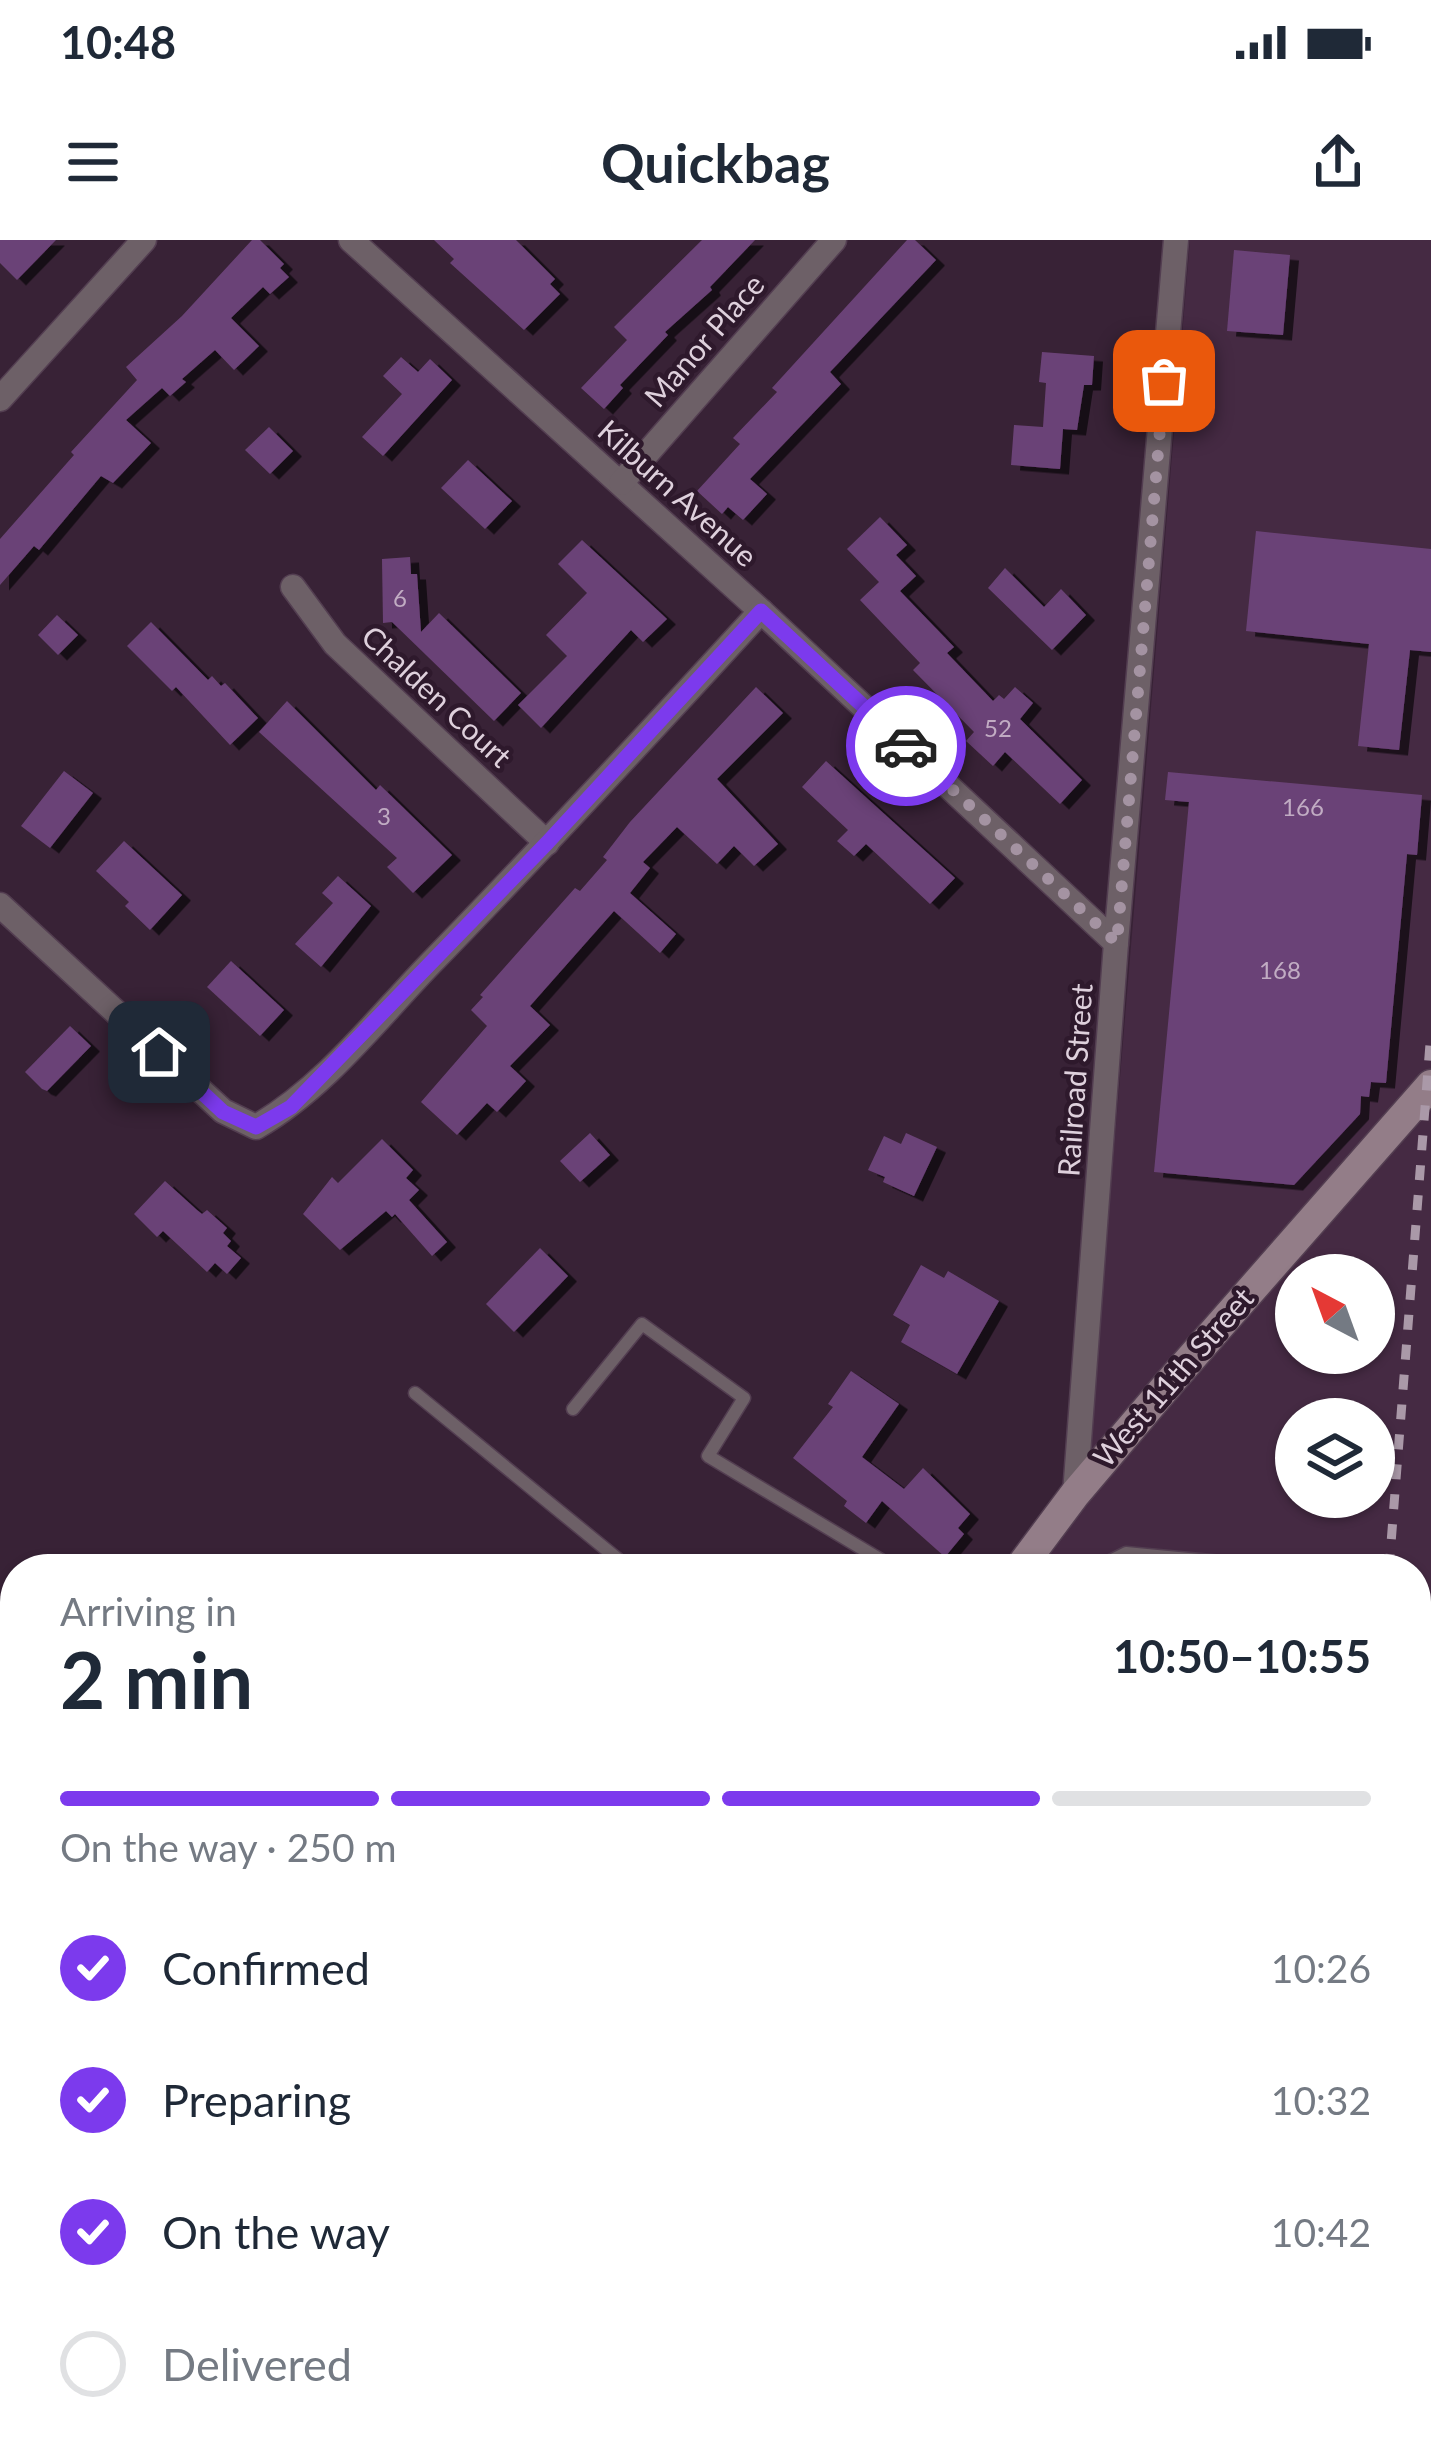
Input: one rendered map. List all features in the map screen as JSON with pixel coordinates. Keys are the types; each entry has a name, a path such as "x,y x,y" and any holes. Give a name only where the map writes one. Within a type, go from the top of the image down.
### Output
{"street":[{"path":"0,398 144,240"},
{"name":"Kilburn Avenue","path":"351,240 761,611 1117,943"},
{"name":"Manor Place","path":"621,483 834,240"},
{"name":"Railroad Street","path":"1076,1494 1176,240"},
{"name":"Chalden Court","path":"293,587 335,644 547,843"},
{"path":"0,905 223,1112 256,1127 291,1107 547,843 761,611"},
{"name":"West 11th Street","path":"1030,1554 1076,1494 1431,1085"}],"lane":[{"path":"573,1409 643,1324 744,1398 708,1456 871,1554"},
{"path":"415,1393 613,1554"}],"shaded area":[{"path":"1190,240 1431,240 1431,1554 1050,1554 1084,1508"}],"building":[{"path":"0,240 56,240 17,280 0,263"},
{"path":"252,240 260,240 284,264 280,268 289,277 270,294 263,287 231,318 259,346 234,370 215,350 170,396 162,388 126,420 151,443 113,483 101,476 39,550 34,546 0,585 0,539 137,380 126,367 182,316"},
{"path":"434,240 516,240 555,279 550,284 560,294 524,330 450,263 454,259"},
{"path":"702,240 755,240 712,290 665,332 668,335 604,409 581,388 627,340 614,327"},
{"path":"907,240 915,240 936,260 830,372 841,384 750,479 767,494 743,520 728,507 722,514 697,491 740,444 733,438 777,392 772,388"},
{"path":"1234,250 1290,255 1283,335 1227,331"},
{"path":"1042,352 1094,356 1092,385 1084,385 1077,430 1063,429 1060,469 1011,465 1014,425 1043,427"},
{"path":"401,357 418,372 430,359 452,380 383,456 362,437 402,394 383,376"},
{"path":"269,427 293,451 270,474 245,450"},
{"path":"468,460 512,501 485,529 441,488"},
{"path":"880,517 907,545 896,555 916,576 900,591 954,647 947,653 993,701 999,695 1004,699 1015,687 1033,703 1020,719 1082,780 1060,804 1005,752 993,766 966,741 974,732 913,670 920,663 860,600 879,582 847,549"},
{"path":"1256,531 1431,549 1431,652 1410,650 1399,750 1358,746 1369,644 1246,631"},
{"path":"582,540 667,619 643,642 631,630 541,728 518,705 567,656 546,635 587,593 558,564"},
{"path":"410,557 411,574 417,574 421,632 439,613 521,693 494,721 392,622 383,623 382,559"},
{"path":"1005,568 1044,607 1061,589 1086,615 1052,650 988,588"},
{"path":"57,615 78,635 58,655 38,635"},
{"path":"151,622 208,680 212,676 221,686 225,683 258,718 230,745 176,687 172,691 127,646"},
{"path":"756,687 783,713 717,779 778,844 754,866 734,846 717,864 677,827 643,862 650,868 630,893 676,934 660,953 614,911 530,1006 550,1025 510,1066 526,1081 497,1112 487,1103 457,1135 421,1102 487,1026 471,1010 483,997 480,995 575,888 580,891 607,860 603,857 630,822"},
{"path":"287,701 376,790 380,785 452,855 413,893 387,867 397,858 259,732"},
{"path":"826,761 955,878 930,904 866,844 854,856 837,841 848,830 802,787"},
{"path":"64,771 93,793 50,848 21,826"},
{"path":"1168,772 1422,795 1417,855 1407,854 1386,1083 1371,1082 1369,1097 1361,1096 1360,1114 1294,1185 1154,1172 1189,802 1165,800"},
{"path":"124,841 182,895 150,930 96,871"},
{"path":"338,876 371,906 321,967 295,944 333,903 322,893"},
{"path":"231,961 284,1010 260,1036 207,987"},
{"path":"70,1026 91,1046 47,1091 25,1072"},
{"path":"590,1133 610,1155 580,1182 560,1161"},
{"path":"906,1133 937,1147 914,1196 868,1170 884,1136 901,1144"},
{"path":"382,1139 413,1170 406,1178 419,1190 409,1200 447,1242 432,1256 395,1214 392,1217 386,1211 340,1250 303,1214 332,1177 338,1183"},
{"path":"165,1181 202,1214 207,1210 227,1228 223,1233 231,1241 227,1246 241,1258 227,1274 215,1263 207,1272 163,1231 157,1237 134,1214"},
{"path":"540,1248 568,1276 514,1332 486,1304"},
{"path":"921,1265 944,1278 948,1271 999,1301 957,1374 901,1342 910,1325 893,1315"},
{"path":"851,1371 899,1404 862,1457 904,1489 923,1468 970,1514 958,1528 964,1534 947,1554 942,1554 882,1501 866,1523 844,1506 847,1501 793,1458 833,1407 828,1404"}],"railway":[{"path":"1390,1554 1431,1031"}],"way so far":[{"path":"906,746 1117,943 1164,381"}],"route":[{"path":"159,1052 223,1112 256,1127 291,1107 547,843 761,611 906,746"}]}
